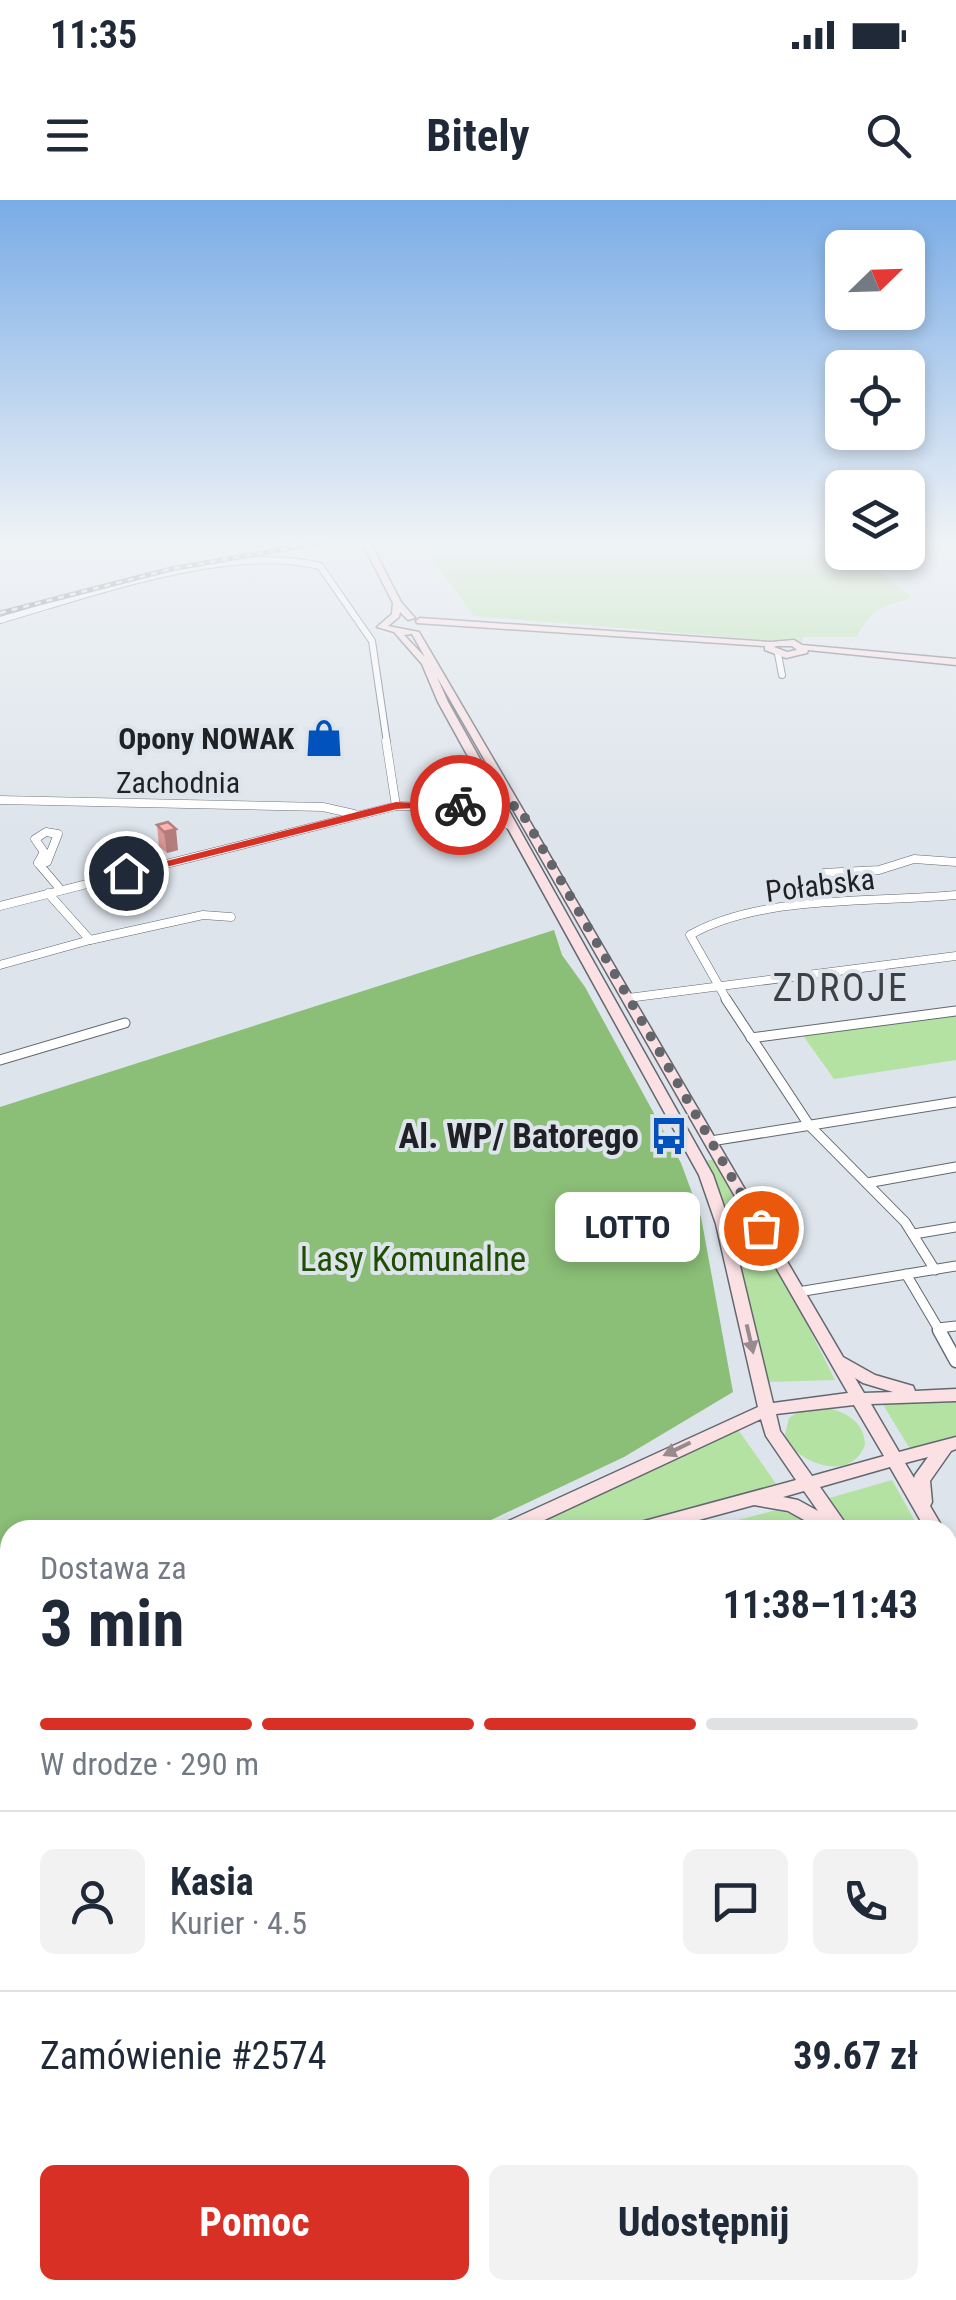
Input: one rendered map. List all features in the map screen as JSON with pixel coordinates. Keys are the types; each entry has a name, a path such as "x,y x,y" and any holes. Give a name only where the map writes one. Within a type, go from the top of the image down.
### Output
{"main road":[{"path":"403,638 426,663 472,755 715,1197 776,1442 832,1520"},
{"path":"426,638 488,754 929,1520"},
{"path":"659,638 737,644 791,655 803,650 956,662"},
{"path":"772,649 790,642 803,650"},
{"path":"472,755 488,754"},
{"path":"589,966 608,963"},
{"path":"834,1355 859,1374 883,1385 948,1396"},
{"path":"528,1520 766,1410 859,1398 948,1396"},
{"path":"672,1520 951,1444"},
{"path":"930,1520 921,1480 951,1444"},
{"path":"742,1500 792,1504 821,1520"}],"street":[{"path":"370,638 396,807"},
{"path":"772,649 782,671 791,655"},
{"path":"472,805 488,798 491,789"},
{"name":"Zachodnia","path":"0,800 323,807 355,814"},
{"path":"482,814 518,806"},
{"path":"396,807 482,814 512,827"},
{"path":"0,906 355,814 396,807 501,808"},
{"path":"58,834 47,862 38,863 44,852 35,837 58,834"},
{"path":"823,873 879,870 914,858 956,862"},
{"path":"38,863 61,890"},
{"path":"48,893 90,940"},
{"name":"Połabska","path":"720,987 691,933 792,908 956,895"},
{"path":"0,965 204,915 231,917"},
{"path":"628,998 956,956"},
{"path":"720,987 809,1125 914,1234 935,1270"},
{"path":"751,1038 956,1011"},
{"path":"0,1060 125,1023"},
{"path":"711,1141 956,1102"},
{"path":"867,1183 956,1168"},
{"path":"914,1234 956,1227"},
{"path":"798,1292 956,1266"},
{"path":"906,1274 956,1361"},
{"path":"938,1328 956,1326"}],"green space":[{"path":"741,638 803,638 802,643"},
{"name":"Lasy Komunalne","path":"554,930 562,955 585,987 681,1163 701,1217 733,1392 624,1457 491,1520 0,1520 0,1107"},
{"path":"956,1013 956,1060 834,1079 802,1034"},
{"path":"715,1159 792,1294 835,1380 768,1382 727,1217 705,1161"},
{"path":"956,1400 956,1437 910,1449 882,1403"},
{"path":"822,1407 845,1414 861,1429 865,1445 849,1464 826,1466 814,1462 784,1439 789,1418 800,1411"},
{"path":"737,1428 777,1485 653,1520 541,1520"},
{"path":"892,1480 914,1520 842,1520 826,1499"},
{"path":"776,1510 805,1520 738,1520"}],"building":[{"path":"168,822 176,829 164,832 157,825"}],"way so far":[{"path":"460,805 518,806 761,1228"}],"place":[{"name":"Opony NOWAK","path":"324,738"},
{"name":"Al. WP/ Batorego","path":"669,1136"},
{"name":"LOTTO","path":"761,1228"}],"district":[{"name":"ZDROJE","path":"841,988"}],"route":[{"path":"126,873 344,816 396,806 460,805"}]}
